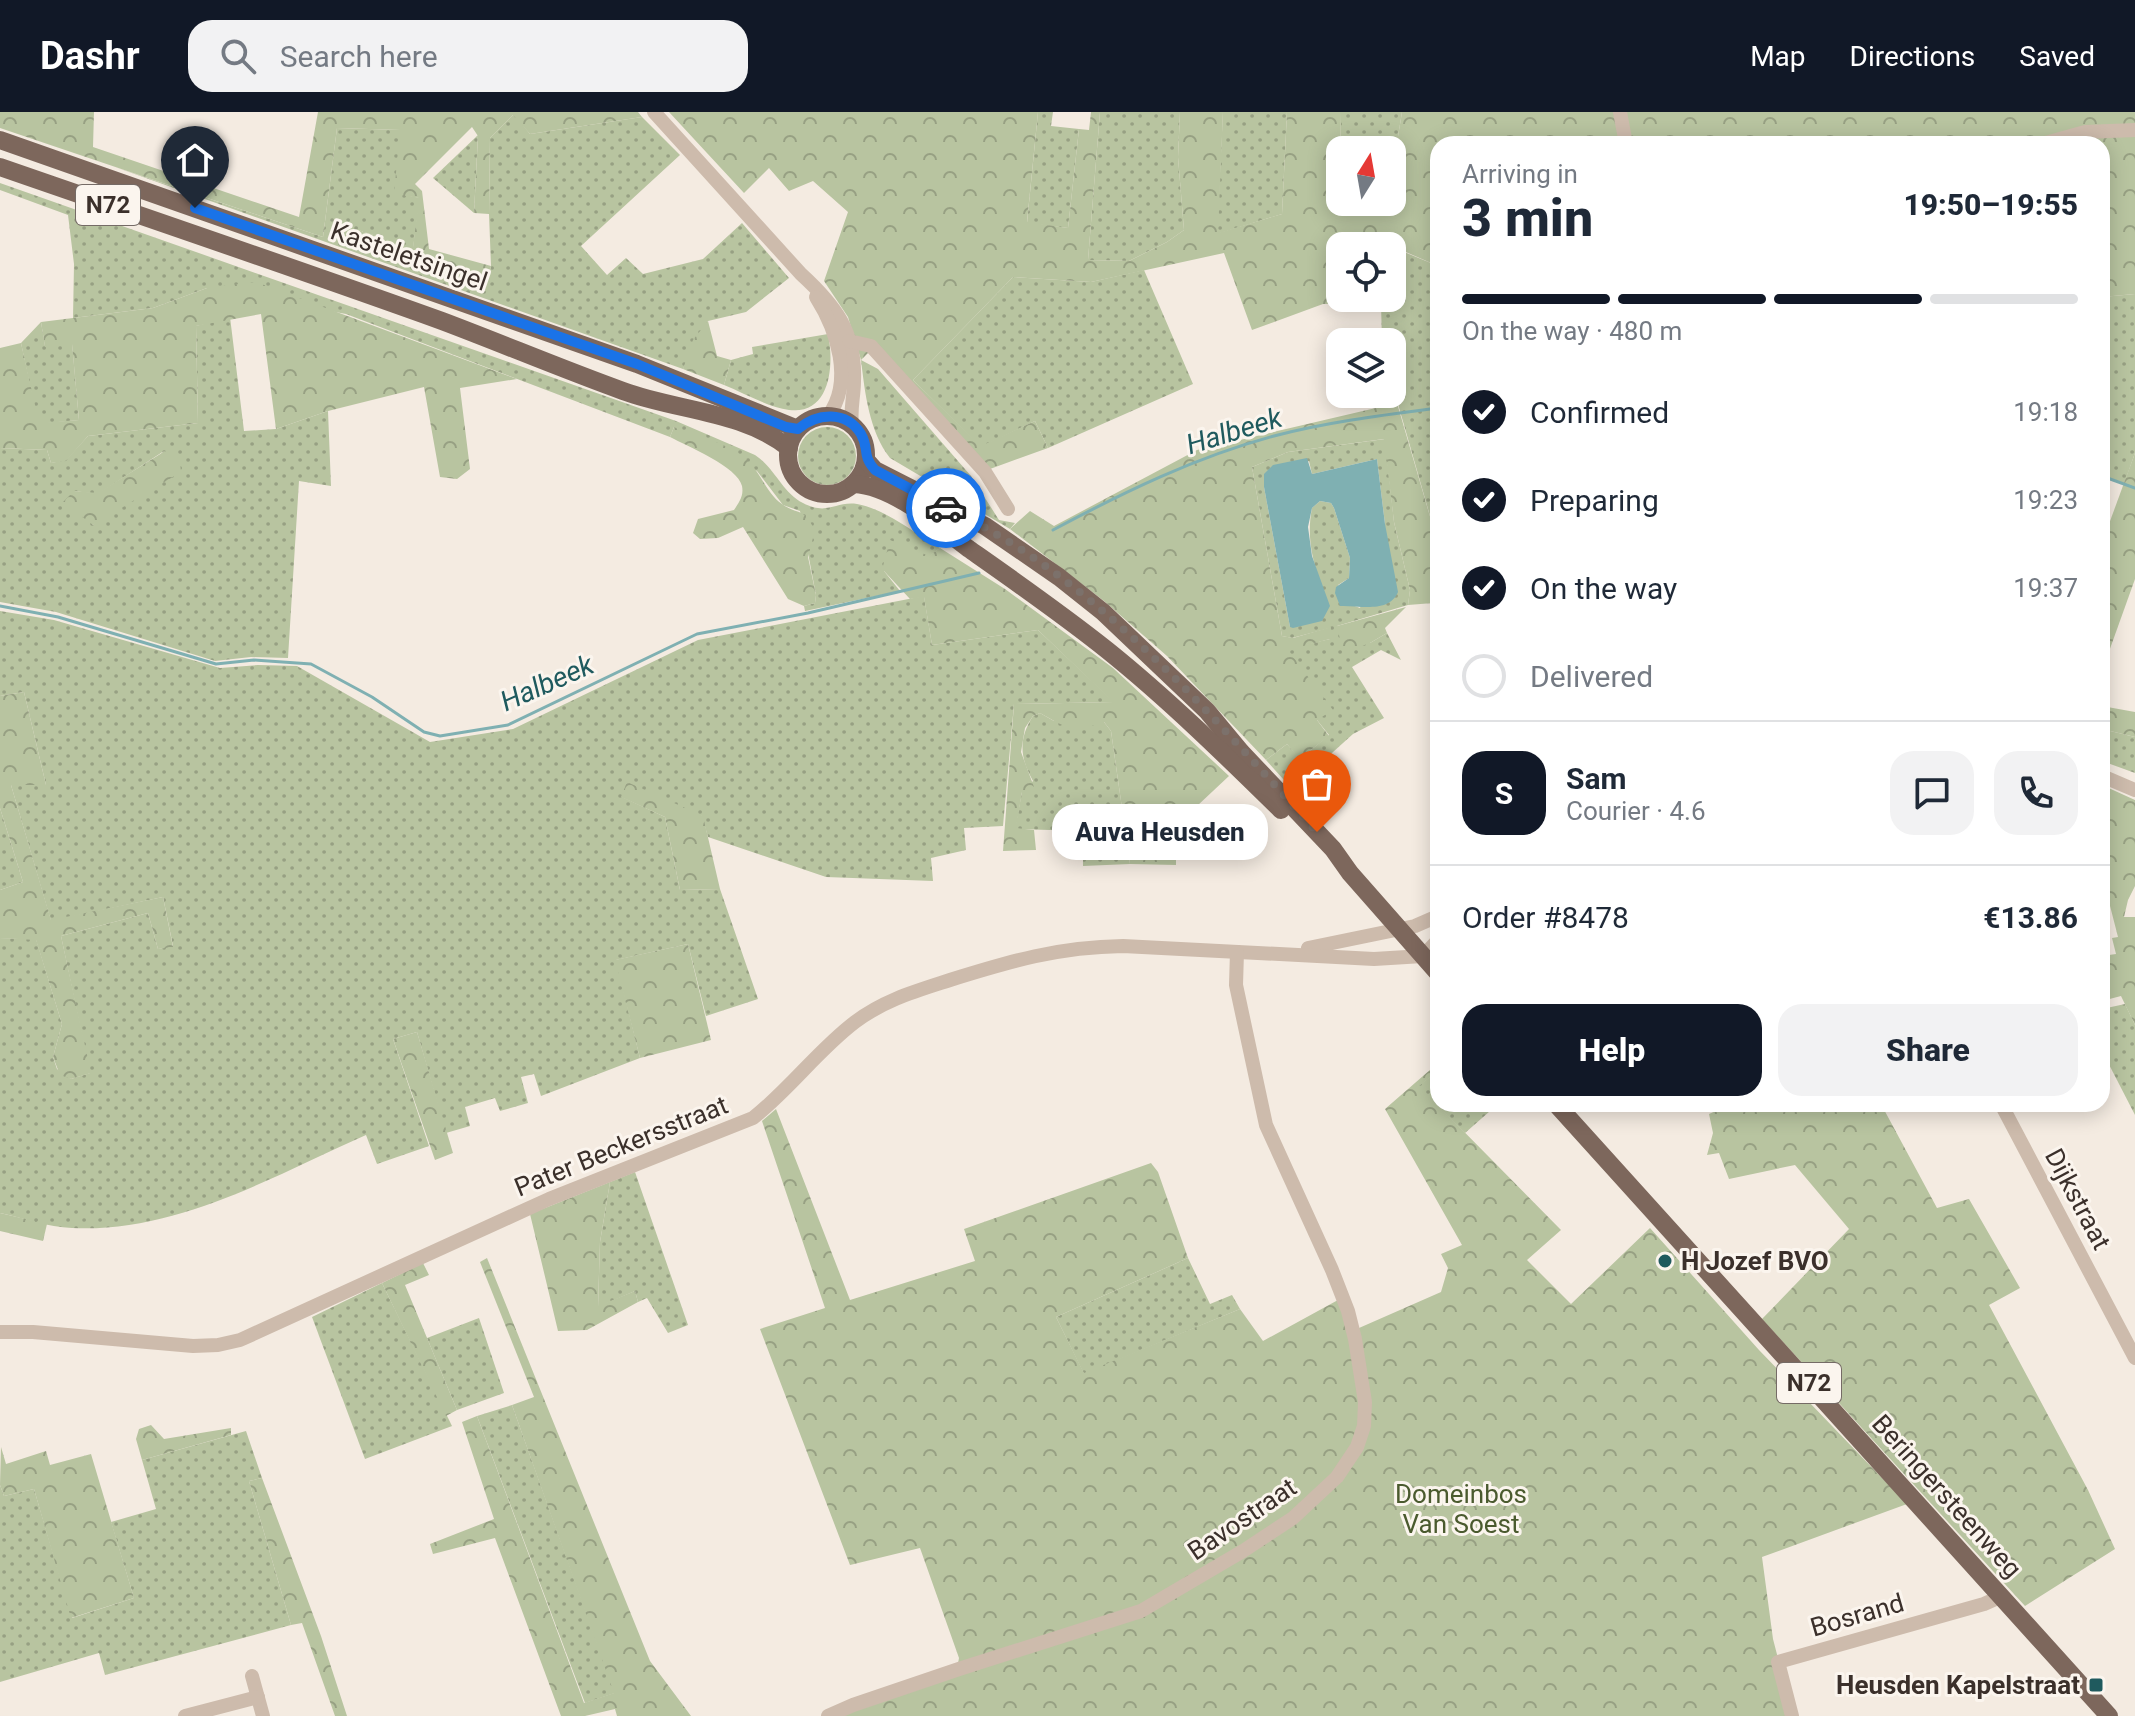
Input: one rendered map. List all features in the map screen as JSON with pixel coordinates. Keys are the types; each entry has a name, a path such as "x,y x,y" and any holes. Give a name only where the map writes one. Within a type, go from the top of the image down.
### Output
{"main road":[{"name":"Kasteletsingel","path":"0,140 637,364 798,429"},
{"name":"Kasteletsingel","path":"0,167 443,322 626,392 717,415 768,435 789,448"},
{"path":"828,416 852,424 861,434 866,447 863,473 854,484 833,494 809,490 799,483 788,461 789,448 798,429 816,417 828,416"},
{"path":"866,460 1110,652 1234,764 1327,857 1350,873"},
{"path":"854,484 879,489 929,509 985,526 1103,612 1207,711 1241,752 1333,849 1398,930 1430,964"},
{"name":"Beringersteenweg","path":"1563,1112 2109,1714"}],"street":[{"path":"654,112 801,274 827,298 844,325 849,341 854,382 850,408 852,424"},
{"path":"1620,112 1624,136"},
{"path":"2071,136 2085,132 2135,130"},
{"path":"801,274 832,325 838,345 841,371 838,393 828,416"},
{"path":"849,341 871,346 985,472 1008,509"},
{"path":"2110,779 2135,790"},
{"name":"Pater Beckersstraat","path":"1284,953 1398,930 1430,919"},
{"name":"Pater Beckersstraat","path":"0,1332 193,1346 240,1340 549,1199 753,1118 775,1101 853,1023 877,1007 899,996 1024,957 1055,951 1123,946 1374,959 1423,956"},
{"path":"1423,956 1430,949"},
{"name":"Bavostraat","path":"828,1716 959,1669 1141,1611 1293,1518 1348,1464 1364,1426 1365,1402 1355,1339 1332,1270 1266,1125 1236,985 1237,952"},
{"name":"Dijkstraat","path":"2005,1112 2135,1358"},
{"name":"Bosrand","path":"1792,1716 1778,1662 1984,1604 2002,1596"},
{"path":"252,1676 263,1716"},
{"path":"185,1716 258,1697"}],"green space":[{"path":"0,112 94,112 93,147 299,217 318,112 638,112 642,117 530,134 513,115 490,138 489,214 474,213 478,136 472,127 415,184 422,191 429,249 491,266 486,291 354,245 358,230 413,247 419,198 394,194 400,130 337,128 323,237 0,128"},
{"path":"669,112 1038,112 1027,222 1068,228 1079,129 1089,130 1091,112 1100,112 1088,260 1129,261 1184,230 1178,157 1180,112 1223,112 1218,233 1282,214 1287,112 1341,112 1341,136 1326,136 1326,216 1406,216 1406,136 1398,136 1402,112 2135,112 2135,294 2110,296 2110,136 1430,136 1430,263 1406,252 1406,232 1326,232 1326,304 1252,330 1224,253 1091,282 1013,277 913,380 981,446 1035,421 1048,448 990,469 871,350 861,360 848,317 824,281 848,212 813,181 789,191 769,168 744,193"},
{"path":"1038,112 1053,112 1051,126 1079,129 1068,228 1027,223"},
{"path":"1100,112 1180,112 1178,157 1184,230 1129,261 1088,260"},
{"path":"1223,112 1287,112 1282,214 1217,234"},
{"path":"1341,112 1402,112 1398,136 1341,136"},
{"path":"514,114 530,134 642,117 680,155 581,246 607,275 626,258 643,274 703,259 742,223 789,278 746,312 708,321 683,369 115,167 323,237 337,128 401,130 395,193 420,198 413,248 358,230 485,291 491,266 490,138"},
{"path":"478,135 474,213 433,178"},
{"path":"0,183 676,421 755,455 789,493 803,503 819,508 849,504 867,507 889,516 940,548 930,556 884,571 900,591 805,611 804,606 815,603 816,595 800,511 783,505 757,471 674,427 670,437 346,314 207,288 153,308 73,318 74,264 68,215 0,190"},
{"path":"1406,253 1430,263 1430,516 1399,408 1406,408 1406,328 1382,328 1381,312 1406,312"},
{"path":"1144,270 1193,384 1048,448 1035,421 981,447 913,380 1013,277 1091,282"},
{"path":"256,282 517,379 460,388 470,469 457,479 440,477 424,387 328,411 276,429 261,314 196,326 198,423 88,436 66,461 51,463 47,450 0,448 0,348 21,343 39,423 79,420 72,344 45,347 41,322 153,308 207,288"},
{"path":"2135,294 2135,453 2124,484 2110,478 2110,296"},
{"path":"230,317 244,431 276,429 328,411 331,486 299,481 288,658 251,657 215,661 56,612 0,602 0,448 47,450 51,463 66,460 88,436 198,423 196,326","holes":["164,451 93,525 74,491 98,494"]},
{"path":"708,321 717,356 731,360 724,385 683,369 693,340"},
{"path":"41,322 45,346 72,343 79,420 38,424 21,343"},
{"path":"828,334 830,372 822,396 814,404 789,410 764,403 724,385 731,360 753,354 752,347"},
{"path":"861,360 878,369 971,476 999,520 1015,523 1010,529 890,458 873,424"},
{"path":"1376,408 1398,408 1430,516 1430,603 1408,605 1410,590 1394,522 1384,439 1288,452 1252,467 1282,636 1293,638 1331,627 1330,639 1288,650 1333,710 1317,720 1329,736 1299,759 1287,744 1266,760 1167,656 1104,601 1010,529 1030,511 1054,526 1197,450"},
{"path":"674,427 722,444 740,454 752,465 777,500 807,518 815,530 808,557 815,603 804,606 788,599 743,527 718,538 700,539 693,533 698,519 734,510 742,496 742,486 722,465 670,437"},
{"path":"827,427 847,436 856,456 847,476 827,485 807,476 798,456 807,436"},
{"path":"1385,439 1394,522 1410,590 1408,605 1337,626 1370,643 1387,633 1401,660 1381,650 1352,667 1384,718 1353,734 1292,789 1266,760 1287,744 1300,759 1329,735 1317,720 1287,649 1330,639 1330,628 1292,638 1282,636 1252,467 1288,452","holes":["1377,459 1385,524 1360,608 1352,605 1338,585 1349,578 1350,558 1334,508 1331,503 1320,501 1312,508 1311,544 1319,579 1290,627 1264,487 1309,461 1312,474"]},
{"path":"165,451 180,462 181,472 93,525 63,502 74,491 98,493"},
{"path":"2135,453 2135,579 2110,649 2110,521"},
{"path":"890,540 929,556 940,548 1005,589 1113,668 1229,776 1181,821 1143,812 1144,857 1176,858 1176,865 1130,864 1111,731 1104,722 1079,729 1062,725 1040,713 1033,716 1025,728 1021,752 1034,787 1029,793 1022,792 1016,828 1034,830 1036,850 1003,851 1014,704 1113,702 1038,630 932,645 924,597 910,599 884,571"},
{"path":"924,596 932,645 1038,630 1114,702 1014,704 1003,826 964,828 966,850 931,858 933,881 826,877 708,837 702,816 622,797 665,817 680,890 720,889 758,999 706,1016 688,944 616,960 640,1058 541,1096 534,1074 521,1077 528,1103 500,1111 495,1098 465,1107 470,1126 446,1133 417,1032 393,1039 429,1146 377,1164 366,1135 224,1199 187,1212 111,1227 72,1228 0,1213 0,938 36,939 62,1024 53,1057 57,1069 71,1079 90,1073 61,936 148,913 158,949 173,946 163,897 51,921 11,785 46,785 24,692 0,696 0,611 54,620 220,668 297,666 430,742 513,729 698,640"},
{"path":"1406,607 1385,628 1387,633 1343,653 1337,626"},
{"path":"24,692 46,785 11,785 51,920 163,897 173,947 158,949 148,913 61,936 91,1073 71,1079 60,1075 53,1057 62,1024 36,940 0,938 0,890 23,882 0,808 0,696"},
{"path":"2110,707 2135,712 2135,737 2110,731"},
{"path":"1040,713 1054,721 1104,722 1111,731 1130,864 1083,866 1083,831 1015,829 1022,792 1033,781 1023,756 1023,741 1028,724 1033,716"},
{"path":"2110,731 2135,737 2135,773 2110,764"},
{"path":"627,782 703,816 720,889 680,890 665,817 621,797"},
{"path":"2110,789 2135,800 2135,886 2124,917 2135,917 2135,1025 2121,996 2110,999 2110,955 2116,954 2112,938 2118,937 2110,906"},
{"path":"0,808 23,882 0,890"},
{"path":"1143,812 1181,821 1176,858 1144,857"},
{"path":"688,944 711,1040 640,1058 615,960"},
{"path":"2125,1004 2135,1025 2135,1115 2110,1067 2110,1007"},
{"path":"417,1032 453,1153 435,1160 393,1039"},
{"name":"Domeinbos Van Soest","path":"1430,1070 1430,1077 1419,1086 1430,1097 1430,1112 1445,1112 1561,1230 1527,1260 1571,1304 1650,1228 1759,1350 1907,1504 1762,1557 1773,1639 1793,1716 841,1716 956,1674 959,1658 920,1548 850,1565 760,1329 825,1308 762,1121 776,1109 850,1300 975,1261 964,1229 1151,1163 1158,1172 1188,1258 1056,1317 1084,1373 1240,1309 1263,1341 1338,1300 1359,1328 1441,1292 1448,1268 1441,1254 1462,1245 1385,1109"},
{"path":"1430,1077 1430,1098 1418,1086"},
{"path":"1444,1112 1489,1112 1465,1133"},
{"path":"1885,1112 1937,1208 1969,1199 2020,1288 1989,1305 2088,1490 2115,1549 2025,1606 1762,1319 1849,1229 1795,1165 1729,1179 1719,1153 1707,1155 1713,1133 1709,1114"},
{"path":"635,1172 688,1325 668,1333 647,1298 638,1302 635,1291 598,1307 600,1242 610,1182"},
{"path":"610,1182 600,1242 598,1306 635,1291 638,1302 587,1330 558,1331 530,1214"},
{"path":"0,1213 47,1224 43,1241 0,1231"},
{"path":"487,1258 650,1661 691,1716 617,1716 615,1709 585,1716 561,1716 495,1538 433,1554 430,1544 494,1519 462,1422 477,1416 584,1703 614,1693 512,1405 534,1397 480,1262"},
{"path":"1188,1258 1210,1304 1232,1295 1240,1309 1084,1374 1056,1317"},
{"path":"423,1263 429,1275 405,1285 457,1410 446,1416 382,1283"},
{"path":"382,1283 452,1426 365,1459 312,1317"},
{"path":"479,1318 504,1393 457,1410 427,1338"},
{"path":"512,1405 615,1693 585,1703 477,1416"},
{"path":"151,1425 164,1439 231,1428 231,1435 142,1460 136,1439 139,1429"},
{"path":"246,1431 262,1478 249,1481 291,1625 105,1675 99,1653 0,1682 0,1485 4,1496 34,1489 72,1618 134,1598 111,1522 156,1509 142,1460"},
{"path":"1,1447 6,1464 46,1451 50,1465 91,1454 134,1598 71,1618 34,1489 4,1496 0,1485"},
{"path":"262,1478 321,1636 347,1716 335,1716 302,1623 291,1625 249,1481"}],"water":[{"path":"1307,458 1312,474 1377,459 1398,592 1394,599 1380,606 1340,606 1336,587 1349,578 1350,558 1334,508 1331,503 1320,501 1312,508 1308,527 1312,556 1330,606 1322,621 1293,628 1290,627 1264,474 1273,465"}],"waterway":[{"name":"Halbeek","path":"1053,530 1161,477 1245,445 1314,427 1430,409"},
{"name":"Halbeek","path":"2110,479 2135,488"},
{"name":"Halbeek","path":"0,606 58,617 216,664 254,660 311,664 372,697 424,732 440,736 508,725 697,634 808,613 979,573"}],"way so far":[{"path":"946,508 1007,540 1103,612 1207,711 1241,752 1317,832"}],"place":[{"name":"Auva Heusden","path":"1317,832"},
{"name":"H Jozef BVO","path":"1665,1261"},
{"name":"Heusden Kapelstraat","path":"2096,1685"}],"route":[{"path":"195,208 637,364 786,427 798,429 816,417 840,418 852,424 861,434 866,447 866,460 875,470 946,508"}]}
